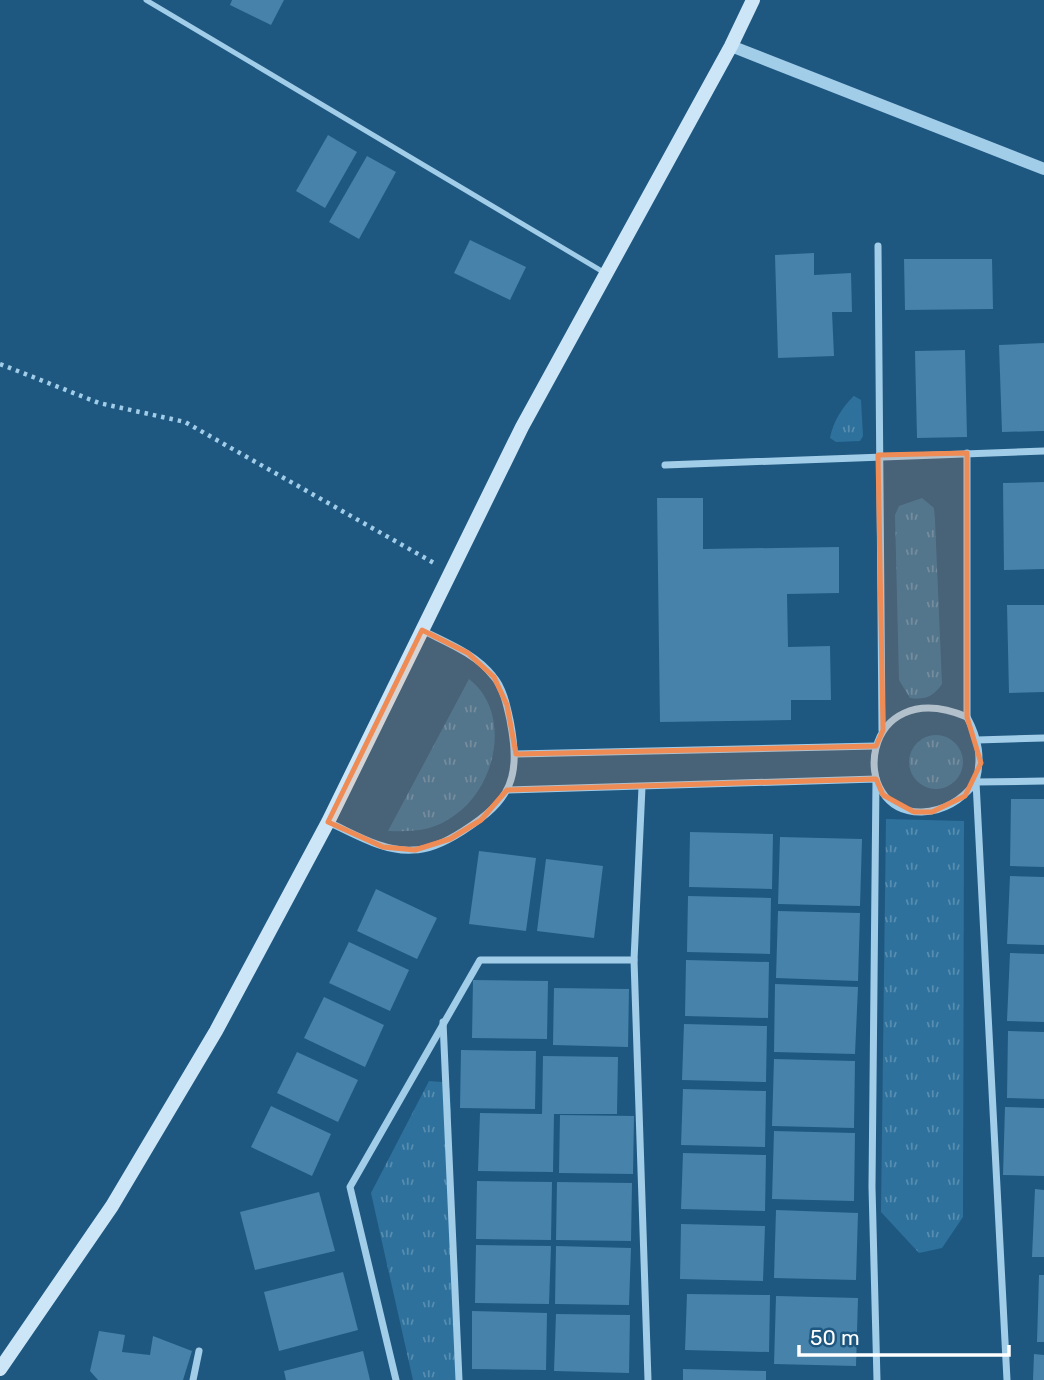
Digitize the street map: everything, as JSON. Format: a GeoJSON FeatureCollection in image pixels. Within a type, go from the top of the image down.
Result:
{"type":"FeatureCollection","features":[{"type":"Feature","properties":{"kind":"main road"},"geometry":{"type":"LineString","coordinates":[[0,1369],[112,1206],[216,1031],[328,822],[522,427],[731,46],[753,0]]}},
{"type":"Feature","properties":{"kind":"street"},"geometry":{"type":"LineString","coordinates":[[731,46],[1044,169]]}},
{"type":"Feature","properties":{"kind":"street"},"geometry":{"type":"LineString","coordinates":[[878,246],[878,455],[883,730]]}},
{"type":"Feature","properties":{"kind":"street"},"geometry":{"type":"LineString","coordinates":[[665,465],[878,455],[1044,451]]}},
{"type":"Feature","properties":{"kind":"street"},"geometry":{"type":"LineString","coordinates":[[967,453],[967,717],[977,740],[981,763],[976,782],[1007,1380]]}},
{"type":"Feature","properties":{"kind":"street"},"geometry":{"type":"LineString","coordinates":[[328,822],[383,847],[415,850],[450,839],[481,820],[498,806],[507,790],[516,754],[507,705],[494,677],[468,653],[422,631]]}},
{"type":"Feature","properties":{"kind":"street"},"geometry":{"type":"LineString","coordinates":[[877,1380],[872,1187],[876,746],[892,718],[907,710],[941,709],[967,717]]}},
{"type":"Feature","properties":{"kind":"street"},"geometry":{"type":"LineString","coordinates":[[977,740],[1044,738]]}},
{"type":"Feature","properties":{"kind":"street"},"geometry":{"type":"LineString","coordinates":[[516,754],[876,746]]}},
{"type":"Feature","properties":{"kind":"street"},"geometry":{"type":"LineString","coordinates":[[507,790],[876,779]]}},
{"type":"Feature","properties":{"kind":"street"},"geometry":{"type":"LineString","coordinates":[[876,779],[883,795],[897,806],[914,812],[932,811],[949,805],[965,796],[976,782]]}},
{"type":"Feature","properties":{"kind":"street"},"geometry":{"type":"LineString","coordinates":[[976,782],[1044,781]]}},
{"type":"Feature","properties":{"kind":"street"},"geometry":{"type":"LineString","coordinates":[[642,787],[634,960],[648,1380]]}},
{"type":"Feature","properties":{"kind":"street"},"geometry":{"type":"LineString","coordinates":[[397,1380],[350,1187],[443,1021],[480,960],[634,960]]}},
{"type":"Feature","properties":{"kind":"street"},"geometry":{"type":"LineString","coordinates":[[443,1021],[458,1380]]}},
{"type":"Feature","properties":{"kind":"street"},"geometry":{"type":"LineString","coordinates":[[193,1380],[199,1351]]}},
{"type":"Feature","properties":{"kind":"lane"},"geometry":{"type":"LineString","coordinates":[[146,0],[605,273]]}},
{"type":"Feature","properties":{"kind":"path"},"geometry":{"type":"LineString","coordinates":[[0,364],[99,403],[185,422],[450,572]]}},
{"type":"Feature","properties":{"kind":"highlighted area"},"geometry":{"type":"Polygon","coordinates":[[[967,453],[967,717],[981,763],[965,796],[932,812],[914,812],[883,795],[876,779],[507,790],[481,820],[450,839],[415,850],[383,847],[328,822],[422,630],[468,653],[494,677],[507,705],[516,754],[876,746],[883,730],[878,455],[967,453]]]}},
{"type":"Feature","properties":{"kind":"green space"},"geometry":{"type":"Polygon","coordinates":[[[854,396],[861,400],[863,436],[860,441],[836,442],[830,438],[833,426],[854,396]]]}},
{"type":"Feature","properties":{"kind":"green space"},"geometry":{"type":"Polygon","coordinates":[[[922,498],[934,508],[942,684],[932,695],[915,699],[910,698],[899,680],[895,515],[899,506],[922,498]]]}},
{"type":"Feature","properties":{"kind":"green space"},"geometry":{"type":"Polygon","coordinates":[[[469,679],[482,693],[491,710],[495,729],[494,748],[481,786],[455,815],[439,824],[415,831],[388,831],[469,679]]]}},
{"type":"Feature","properties":{"kind":"green space"},"geometry":{"type":"Polygon","coordinates":[[[936,735],[955,743],[963,762],[955,781],[936,789],[917,781],[909,762],[917,743],[936,735]]]}},
{"type":"Feature","properties":{"kind":"green space"},"geometry":{"type":"Polygon","coordinates":[[[886,819],[964,821],[963,1217],[942,1248],[919,1253],[881,1212],[886,819]]]}},
{"type":"Feature","properties":{"kind":"green space"},"geometry":{"type":"Polygon","coordinates":[[[429,1081],[442,1082],[450,1089],[458,1380],[413,1380],[371,1193],[429,1081]]]}},
{"type":"Feature","properties":{"kind":"building"},"geometry":{"type":"Polygon","coordinates":[[[232,0],[284,0],[271,25],[230,5],[232,0]]]}},
{"type":"Feature","properties":{"kind":"building"},"geometry":{"type":"Polygon","coordinates":[[[328,135],[357,152],[325,208],[296,191],[328,135]]]}},
{"type":"Feature","properties":{"kind":"building"},"geometry":{"type":"Polygon","coordinates":[[[367,156],[396,172],[359,239],[329,222],[367,156]]]}},
{"type":"Feature","properties":{"kind":"building"},"geometry":{"type":"Polygon","coordinates":[[[470,240],[526,267],[510,300],[454,273],[470,240]]]}},
{"type":"Feature","properties":{"kind":"building"},"geometry":{"type":"Polygon","coordinates":[[[814,253],[814,275],[851,273],[852,312],[832,312],[834,356],[778,358],[775,255],[814,253]]]}},
{"type":"Feature","properties":{"kind":"building"},"geometry":{"type":"Polygon","coordinates":[[[904,259],[992,259],[993,309],[905,310],[904,259]]]}},
{"type":"Feature","properties":{"kind":"building"},"geometry":{"type":"Polygon","coordinates":[[[1044,343],[1044,431],[1002,432],[999,345],[1044,343]]]}},
{"type":"Feature","properties":{"kind":"building"},"geometry":{"type":"Polygon","coordinates":[[[965,350],[967,437],[917,438],[915,351],[965,350]]]}},
{"type":"Feature","properties":{"kind":"building"},"geometry":{"type":"Polygon","coordinates":[[[1044,482],[1044,569],[1004,570],[1003,483],[1044,482]]]}},
{"type":"Feature","properties":{"kind":"building"},"geometry":{"type":"Polygon","coordinates":[[[657,498],[703,498],[703,549],[839,547],[839,593],[787,594],[788,647],[830,646],[831,700],[791,700],[791,720],[660,722],[657,498]]]}},
{"type":"Feature","properties":{"kind":"building"},"geometry":{"type":"Polygon","coordinates":[[[1007,605],[1044,605],[1044,692],[1009,693],[1007,605]]]}},
{"type":"Feature","properties":{"kind":"building"},"geometry":{"type":"Polygon","coordinates":[[[1011,799],[1044,799],[1044,867],[1010,866],[1011,799]]]}},
{"type":"Feature","properties":{"kind":"building"},"geometry":{"type":"Polygon","coordinates":[[[690,832],[773,834],[772,889],[689,887],[690,832]]]}},
{"type":"Feature","properties":{"kind":"building"},"geometry":{"type":"Polygon","coordinates":[[[780,837],[862,839],[860,906],[778,904],[780,837]]]}},
{"type":"Feature","properties":{"kind":"building"},"geometry":{"type":"Polygon","coordinates":[[[479,851],[536,858],[526,931],[469,924],[479,851]]]}},
{"type":"Feature","properties":{"kind":"building"},"geometry":{"type":"Polygon","coordinates":[[[546,859],[603,866],[594,938],[537,931],[546,859]]]}},
{"type":"Feature","properties":{"kind":"building"},"geometry":{"type":"Polygon","coordinates":[[[1010,876],[1044,877],[1044,945],[1007,944],[1010,876]]]}},
{"type":"Feature","properties":{"kind":"building"},"geometry":{"type":"Polygon","coordinates":[[[376,889],[437,918],[417,959],[357,931],[376,889]]]}},
{"type":"Feature","properties":{"kind":"building"},"geometry":{"type":"Polygon","coordinates":[[[688,896],[771,898],[770,954],[687,952],[688,896]]]}},
{"type":"Feature","properties":{"kind":"building"},"geometry":{"type":"Polygon","coordinates":[[[778,911],[860,913],[858,981],[776,978],[778,911]]]}},
{"type":"Feature","properties":{"kind":"building"},"geometry":{"type":"Polygon","coordinates":[[[349,942],[409,970],[390,1011],[329,983],[349,942]]]}},
{"type":"Feature","properties":{"kind":"building"},"geometry":{"type":"Polygon","coordinates":[[[1010,953],[1044,954],[1044,1022],[1007,1021],[1010,953]]]}},
{"type":"Feature","properties":{"kind":"building"},"geometry":{"type":"Polygon","coordinates":[[[686,960],[769,962],[768,1018],[685,1016],[686,960]]]}},
{"type":"Feature","properties":{"kind":"building"},"geometry":{"type":"Polygon","coordinates":[[[473,980],[548,981],[547,1039],[472,1038],[473,980]]]}},
{"type":"Feature","properties":{"kind":"building"},"geometry":{"type":"Polygon","coordinates":[[[775,984],[858,987],[855,1054],[774,1052],[775,984]]]}},
{"type":"Feature","properties":{"kind":"building"},"geometry":{"type":"Polygon","coordinates":[[[554,988],[629,989],[628,1047],[553,1045],[554,988]]]}},
{"type":"Feature","properties":{"kind":"building"},"geometry":{"type":"Polygon","coordinates":[[[324,997],[384,1025],[365,1067],[304,1038],[324,997]]]}},
{"type":"Feature","properties":{"kind":"building"},"geometry":{"type":"Polygon","coordinates":[[[684,1024],[767,1026],[766,1082],[682,1080],[684,1024]]]}},
{"type":"Feature","properties":{"kind":"building"},"geometry":{"type":"Polygon","coordinates":[[[1008,1031],[1044,1032],[1044,1099],[1007,1098],[1008,1031]]]}},
{"type":"Feature","properties":{"kind":"building"},"geometry":{"type":"Polygon","coordinates":[[[461,1050],[536,1051],[535,1109],[460,1108],[461,1050]]]}},
{"type":"Feature","properties":{"kind":"building"},"geometry":{"type":"Polygon","coordinates":[[[297,1052],[358,1080],[338,1122],[277,1093],[297,1052]]]}},
{"type":"Feature","properties":{"kind":"building"},"geometry":{"type":"Polygon","coordinates":[[[543,1056],[618,1057],[617,1114],[554,1114],[553,1172],[478,1171],[480,1113],[542,1114],[543,1056]]]}},
{"type":"Feature","properties":{"kind":"building"},"geometry":{"type":"Polygon","coordinates":[[[774,1059],[855,1061],[854,1128],[772,1126],[774,1059]]]}},
{"type":"Feature","properties":{"kind":"building"},"geometry":{"type":"Polygon","coordinates":[[[683,1089],[766,1091],[765,1147],[681,1145],[683,1089]]]}},
{"type":"Feature","properties":{"kind":"building"},"geometry":{"type":"Polygon","coordinates":[[[271,1106],[331,1134],[312,1176],[251,1147],[271,1106]]]}},
{"type":"Feature","properties":{"kind":"building"},"geometry":{"type":"Polygon","coordinates":[[[1005,1107],[1044,1108],[1044,1176],[1003,1175],[1005,1107]]]}},
{"type":"Feature","properties":{"kind":"building"},"geometry":{"type":"Polygon","coordinates":[[[560,1115],[634,1116],[633,1174],[559,1173],[560,1115]]]}},
{"type":"Feature","properties":{"kind":"building"},"geometry":{"type":"Polygon","coordinates":[[[774,1131],[855,1133],[854,1201],[772,1199],[774,1131]]]}},
{"type":"Feature","properties":{"kind":"building"},"geometry":{"type":"Polygon","coordinates":[[[683,1153],[766,1155],[765,1211],[681,1209],[683,1153]]]}},
{"type":"Feature","properties":{"kind":"building"},"geometry":{"type":"Polygon","coordinates":[[[477,1181],[552,1182],[551,1240],[476,1239],[477,1181]]]}},
{"type":"Feature","properties":{"kind":"building"},"geometry":{"type":"Polygon","coordinates":[[[557,1182],[632,1183],[631,1241],[556,1240],[557,1182]]]}},
{"type":"Feature","properties":{"kind":"building"},"geometry":{"type":"Polygon","coordinates":[[[1035,1189],[1044,1190],[1044,1257],[1032,1257],[1035,1189]]]}},
{"type":"Feature","properties":{"kind":"building"},"geometry":{"type":"Polygon","coordinates":[[[319,1192],[335,1251],[255,1270],[240,1212],[319,1192]]]}},
{"type":"Feature","properties":{"kind":"building"},"geometry":{"type":"Polygon","coordinates":[[[776,1210],[858,1213],[856,1280],[774,1278],[776,1210]]]}},
{"type":"Feature","properties":{"kind":"building"},"geometry":{"type":"Polygon","coordinates":[[[681,1224],[765,1226],[763,1281],[680,1279],[681,1224]]]}},
{"type":"Feature","properties":{"kind":"building"},"geometry":{"type":"Polygon","coordinates":[[[476,1245],[551,1246],[549,1304],[475,1303],[476,1245]]]}},
{"type":"Feature","properties":{"kind":"building"},"geometry":{"type":"Polygon","coordinates":[[[556,1246],[631,1248],[629,1305],[555,1304],[556,1246]]]}},
{"type":"Feature","properties":{"kind":"building"},"geometry":{"type":"Polygon","coordinates":[[[343,1272],[358,1330],[279,1351],[264,1292],[343,1272]]]}},
{"type":"Feature","properties":{"kind":"building"},"geometry":{"type":"Polygon","coordinates":[[[1039,1275],[1044,1275],[1044,1342],[1037,1342],[1039,1275]]]}},
{"type":"Feature","properties":{"kind":"building"},"geometry":{"type":"Polygon","coordinates":[[[687,1294],[770,1295],[769,1352],[685,1350],[687,1294]]]}},
{"type":"Feature","properties":{"kind":"building"},"geometry":{"type":"Polygon","coordinates":[[[776,1296],[858,1298],[856,1366],[774,1364],[776,1296]]]}},
{"type":"Feature","properties":{"kind":"building"},"geometry":{"type":"Polygon","coordinates":[[[472,1311],[547,1313],[546,1370],[472,1369],[472,1311]]]}},
{"type":"Feature","properties":{"kind":"building"},"geometry":{"type":"Polygon","coordinates":[[[556,1314],[630,1315],[629,1373],[554,1371],[556,1314]]]}},
{"type":"Feature","properties":{"kind":"building"},"geometry":{"type":"Polygon","coordinates":[[[99,1331],[125,1335],[122,1352],[150,1355],[153,1336],[192,1351],[183,1380],[98,1380],[90,1371],[99,1331]]]}},
{"type":"Feature","properties":{"kind":"building"},"geometry":{"type":"Polygon","coordinates":[[[363,1351],[370,1380],[286,1380],[284,1371],[363,1351]]]}},
{"type":"Feature","properties":{"kind":"building"},"geometry":{"type":"Polygon","coordinates":[[[1034,1354],[1044,1355],[1044,1380],[1033,1380],[1034,1354]]]}},
{"type":"Feature","properties":{"kind":"building"},"geometry":{"type":"Polygon","coordinates":[[[683,1369],[766,1371],[766,1380],[683,1380],[683,1369]]]}}]}
